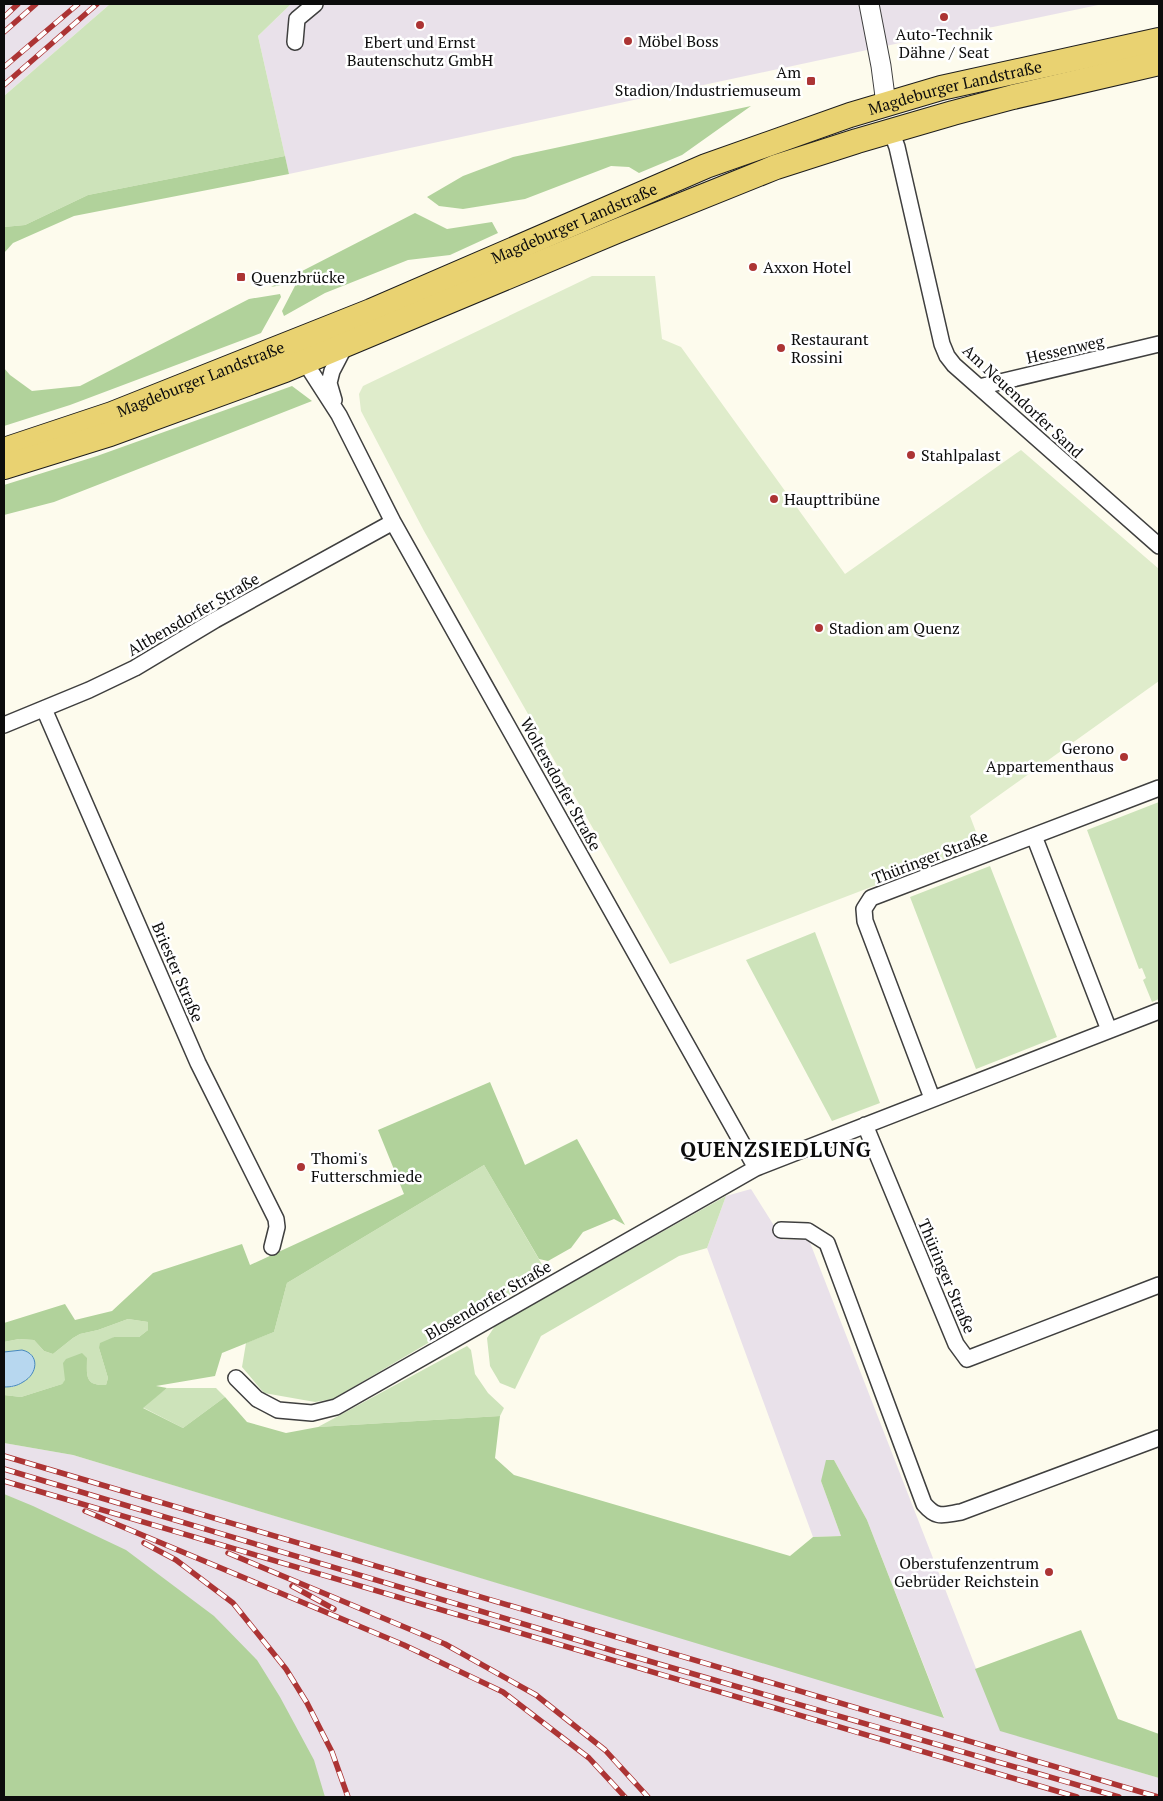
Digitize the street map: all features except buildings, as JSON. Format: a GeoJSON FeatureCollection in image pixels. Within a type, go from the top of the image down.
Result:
{"type":"FeatureCollection","features":[{"type":"Feature","properties":{"kind":"main road","name":"Magdeburger Landstraße"},"geometry":{"type":"LineString","coordinates":[[4,450],[112,414],[371,310],[706,166],[850,115],[941,88],[1159,40]]}},
{"type":"Feature","properties":{"kind":"main road","name":"Magdeburger Landstraße"},"geometry":{"type":"LineString","coordinates":[[4,467],[110,434],[304,362],[776,167],[891,131],[1013,97],[1159,63]]}},
{"type":"Feature","properties":{"kind":"main road"},"geometry":{"type":"LineString","coordinates":[[886,104],[891,131]]}},
{"type":"Feature","properties":{"kind":"street"},"geometry":{"type":"LineString","coordinates":[[295,42],[297,20],[315,4]]}},
{"type":"Feature","properties":{"kind":"street"},"geometry":{"type":"LineString","coordinates":[[869,4],[886,104]]}},
{"type":"Feature","properties":{"kind":"street","name":"Am Neuendorfer Sand"},"geometry":{"type":"LineString","coordinates":[[891,131],[897,147],[942,344],[947,356],[979,387],[1159,546]]}},
{"type":"Feature","properties":{"kind":"street","name":"Woltersdorfer Straße"},"geometry":{"type":"LineString","coordinates":[[290,342],[339,415],[393,522],[756,1168]]}},
{"type":"Feature","properties":{"kind":"street","name":"Hessenweg"},"geometry":{"type":"LineString","coordinates":[[979,387],[1159,344]]}},
{"type":"Feature","properties":{"kind":"street","name":"Woltersdorfer Straße"},"geometry":{"type":"LineString","coordinates":[[339,415],[329,383],[332,371],[345,346]]}},
{"type":"Feature","properties":{"kind":"street","name":"Altbensdorfer Straße"},"geometry":{"type":"LineString","coordinates":[[4,725],[89,690],[135,668],[393,522]]}},
{"type":"Feature","properties":{"kind":"street","name":"Briester Straße"},"geometry":{"type":"LineString","coordinates":[[44,709],[198,1063],[276,1219],[272,1247]]}},
{"type":"Feature","properties":{"kind":"street","name":"Thüringer Straße"},"geometry":{"type":"LineString","coordinates":[[932,1098],[865,921],[864,909],[871,898],[1159,788]]}},
{"type":"Feature","properties":{"kind":"street"},"geometry":{"type":"LineString","coordinates":[[1034,836],[1109,1030]]}},
{"type":"Feature","properties":{"kind":"street"},"geometry":{"type":"LineString","coordinates":[[756,1168],[1159,1010]]}},
{"type":"Feature","properties":{"kind":"street","name":"Thüringer Straße"},"geometry":{"type":"LineString","coordinates":[[865,1124],[956,1344],[967,1359],[1159,1285]]}},
{"type":"Feature","properties":{"kind":"street","name":"Blosendorfer Straße"},"geometry":{"type":"LineString","coordinates":[[236,1378],[256,1399],[278,1410],[312,1413],[336,1407],[756,1168]]}},
{"type":"Feature","properties":{"kind":"street"},"geometry":{"type":"LineString","coordinates":[[781,1230],[808,1232],[827,1243],[896,1432],[924,1504],[931,1513],[941,1515],[960,1512],[1159,1438]]}},
{"type":"Feature","properties":{"kind":"shaded area"},"geometry":{"type":"Polygon","coordinates":[[[4,4],[110,4],[4,96],[4,4]]]}},
{"type":"Feature","properties":{"kind":"shaded area"},"geometry":{"type":"Polygon","coordinates":[[[291,4],[1103,4],[993,27],[951,32],[289,174],[258,36],[291,4]]]}},
{"type":"Feature","properties":{"kind":"shaded area"},"geometry":{"type":"Polygon","coordinates":[[[751,1189],[783,1240],[809,1240],[1000,1730],[1159,1778],[1159,1797],[4,1797],[4,1443],[73,1455],[944,1717],[867,1520],[834,1460],[821,1481],[841,1536],[813,1537],[707,1248],[726,1196],[751,1189]]]}},
{"type":"Feature","properties":{"kind":"green space"},"geometry":{"type":"Polygon","coordinates":[[[110,4],[291,4],[258,36],[285,156],[88,195],[25,225],[4,227],[4,96],[110,4]]]}},
{"type":"Feature","properties":{"kind":"green space"},"geometry":{"type":"Polygon","coordinates":[[[751,106],[682,155],[639,173],[629,167],[611,166],[525,199],[463,209],[439,206],[427,197],[463,176],[513,157],[751,106]]]}},
{"type":"Feature","properties":{"kind":"green space"},"geometry":{"type":"Polygon","coordinates":[[[285,156],[289,174],[74,216],[13,243],[4,253],[4,227],[25,225],[88,195],[285,156]]]}},
{"type":"Feature","properties":{"kind":"green space"},"geometry":{"type":"Polygon","coordinates":[[[415,213],[447,229],[492,222],[498,233],[450,255],[408,260],[325,293],[284,316],[282,311],[297,282],[271,287],[415,213]]]}},
{"type":"Feature","properties":{"kind":"green space","name":"Stadion am Quenz"},"geometry":{"type":"Polygon","coordinates":[[[592,276],[655,276],[662,339],[681,347],[845,574],[1021,450],[1159,569],[1159,681],[970,816],[981,845],[670,964],[424,531],[361,411],[359,394],[363,386],[592,276]]]}},
{"type":"Feature","properties":{"kind":"green space"},"geometry":{"type":"Polygon","coordinates":[[[280,294],[281,297],[261,333],[70,405],[4,426],[4,368],[10,375],[32,391],[80,386],[249,299],[280,294]]]}},
{"type":"Feature","properties":{"kind":"green space"},"geometry":{"type":"Polygon","coordinates":[[[292,386],[312,401],[54,502],[4,515],[4,485],[97,456],[292,386]]]}},
{"type":"Feature","properties":{"kind":"green space"},"geometry":{"type":"Polygon","coordinates":[[[1159,802],[1159,999],[1152,1002],[1143,980],[1146,978],[1142,968],[1139,969],[1087,830],[1159,802]]]}},
{"type":"Feature","properties":{"kind":"green space"},"geometry":{"type":"Polygon","coordinates":[[[990,866],[1057,1037],[976,1069],[910,897],[990,866]]]}},
{"type":"Feature","properties":{"kind":"green space"},"geometry":{"type":"Polygon","coordinates":[[[815,932],[880,1103],[832,1121],[746,960],[815,932]]]}},
{"type":"Feature","properties":{"kind":"green space"},"geometry":{"type":"Polygon","coordinates":[[[490,1082],[525,1165],[577,1139],[625,1225],[614,1219],[583,1232],[571,1248],[548,1261],[539,1259],[484,1165],[287,1283],[274,1332],[222,1353],[215,1376],[156,1386],[167,1388],[143,1408],[183,1428],[225,1397],[247,1422],[286,1433],[318,1427],[500,1416],[495,1458],[514,1475],[790,1556],[813,1537],[841,1536],[821,1481],[826,1460],[834,1460],[867,1520],[944,1718],[73,1455],[4,1443],[4,1395],[21,1397],[62,1384],[65,1380],[63,1363],[66,1359],[82,1353],[87,1358],[87,1374],[90,1381],[94,1384],[106,1385],[108,1378],[99,1348],[100,1343],[114,1337],[139,1337],[148,1330],[148,1322],[128,1319],[98,1330],[80,1334],[53,1354],[44,1351],[34,1340],[19,1339],[4,1342],[4,1323],[65,1304],[75,1320],[112,1311],[153,1273],[242,1244],[250,1265],[404,1194],[378,1130],[490,1082]]]}},
{"type":"Feature","properties":{"kind":"green space"},"geometry":{"type":"Polygon","coordinates":[[[484,1165],[547,1273],[333,1399],[315,1402],[264,1393],[242,1367],[246,1343],[274,1332],[287,1283],[484,1165]]]}},
{"type":"Feature","properties":{"kind":"green space"},"geometry":{"type":"Polygon","coordinates":[[[726,1196],[707,1248],[679,1256],[541,1336],[515,1389],[500,1383],[490,1366],[487,1338],[495,1326],[726,1196]]]}},
{"type":"Feature","properties":{"kind":"green space"},"geometry":{"type":"Polygon","coordinates":[[[128,1319],[148,1322],[148,1330],[139,1337],[114,1337],[99,1348],[108,1378],[106,1385],[94,1384],[90,1381],[87,1374],[87,1358],[62,1384],[21,1397],[4,1395],[4,1387],[14,1387],[22,1350],[4,1352],[4,1342],[19,1339],[34,1340],[44,1351],[53,1354],[80,1334],[98,1330],[128,1319]]]}},
{"type":"Feature","properties":{"kind":"green space"},"geometry":{"type":"Polygon","coordinates":[[[467,1346],[471,1350],[475,1374],[488,1393],[504,1408],[500,1416],[318,1427],[467,1346]]]}},
{"type":"Feature","properties":{"kind":"green space"},"geometry":{"type":"Polygon","coordinates":[[[167,1388],[216,1388],[225,1397],[183,1428],[142,1407],[167,1388]]]}},
{"type":"Feature","properties":{"kind":"green space"},"geometry":{"type":"Polygon","coordinates":[[[4,1494],[126,1550],[214,1616],[257,1660],[280,1697],[314,1760],[325,1797],[4,1797],[4,1494]]]}},
{"type":"Feature","properties":{"kind":"green space"},"geometry":{"type":"Polygon","coordinates":[[[1081,1630],[1118,1719],[1159,1734],[1159,1778],[1000,1731],[975,1669],[1081,1630]]]}},
{"type":"Feature","properties":{"kind":"water"},"geometry":{"type":"Polygon","coordinates":[[[22,1350],[28,1352],[34,1360],[35,1365],[32,1374],[18,1384],[4,1387],[4,1352],[22,1350]]]}},
{"type":"Feature","properties":{"kind":"railway"},"geometry":{"type":"LineString","coordinates":[[4,17],[18,4]]}},
{"type":"Feature","properties":{"kind":"railway"},"geometry":{"type":"LineString","coordinates":[[4,32],[36,4]]}},
{"type":"Feature","properties":{"kind":"railway"},"geometry":{"type":"LineString","coordinates":[[4,67],[78,4]]}},
{"type":"Feature","properties":{"kind":"railway"},"geometry":{"type":"LineString","coordinates":[[4,85],[97,4]]}},
{"type":"Feature","properties":{"kind":"railway"},"geometry":{"type":"LineString","coordinates":[[4,1456],[1158,1797]]}},
{"type":"Feature","properties":{"kind":"railway"},"geometry":{"type":"LineString","coordinates":[[4,1469],[621,1653],[1119,1797]]}},
{"type":"Feature","properties":{"kind":"railway"},"geometry":{"type":"LineString","coordinates":[[4,1481],[1077,1797]]}},
{"type":"Feature","properties":{"kind":"railway"},"geometry":{"type":"LineString","coordinates":[[85,1511],[404,1645],[503,1692],[589,1758],[625,1797]]}},
{"type":"Feature","properties":{"kind":"railway"},"geometry":{"type":"LineString","coordinates":[[144,1543],[176,1560],[233,1603],[286,1669],[307,1703],[332,1752],[348,1797]]}},
{"type":"Feature","properties":{"kind":"railway"},"geometry":{"type":"LineString","coordinates":[[228,1553],[445,1644],[536,1695],[605,1750],[648,1797]]}},
{"type":"Feature","properties":{"kind":"railway"},"geometry":{"type":"LineString","coordinates":[[292,1586],[334,1609]]}},
{"type":"Feature","properties":{"kind":"place","name":"Auto-Technik Dähne / Seat"},"geometry":{"type":"Point","coordinates":[944,17]}},
{"type":"Feature","properties":{"kind":"place","name":"Ebert und Ernst Bautenschutz GmbH"},"geometry":{"type":"Point","coordinates":[420,25]}},
{"type":"Feature","properties":{"kind":"place","name":"Möbel Boss"},"geometry":{"type":"Point","coordinates":[628,41]}},
{"type":"Feature","properties":{"kind":"place","name":"Am Stadion/Industriemuseum"},"geometry":{"type":"Point","coordinates":[811,81]}},
{"type":"Feature","properties":{"kind":"place","name":"Axxon Hotel"},"geometry":{"type":"Point","coordinates":[753,267]}},
{"type":"Feature","properties":{"kind":"place","name":"Quenzbrücke"},"geometry":{"type":"Point","coordinates":[241,277]}},
{"type":"Feature","properties":{"kind":"place","name":"Restaurant Rossini"},"geometry":{"type":"Point","coordinates":[781,348]}},
{"type":"Feature","properties":{"kind":"place","name":"Stahlpalast"},"geometry":{"type":"Point","coordinates":[911,455]}},
{"type":"Feature","properties":{"kind":"place","name":"Haupttribüne"},"geometry":{"type":"Point","coordinates":[774,499]}},
{"type":"Feature","properties":{"kind":"place","name":"Stadion am Quenz"},"geometry":{"type":"Point","coordinates":[819,628]}},
{"type":"Feature","properties":{"kind":"place","name":"Gerono Appartementhaus"},"geometry":{"type":"Point","coordinates":[1124,757]}},
{"type":"Feature","properties":{"kind":"place","name":"Thomi's Futterschmiede"},"geometry":{"type":"Point","coordinates":[301,1167]}},
{"type":"Feature","properties":{"kind":"place","name":"Oberstufenzentrum Gebrüder Reichstein"},"geometry":{"type":"Point","coordinates":[1049,1572]}},
{"type":"Feature","properties":{"kind":"district","name":"QUENZSIEDLUNG"},"geometry":{"type":"Point","coordinates":[776,1149]}}]}
